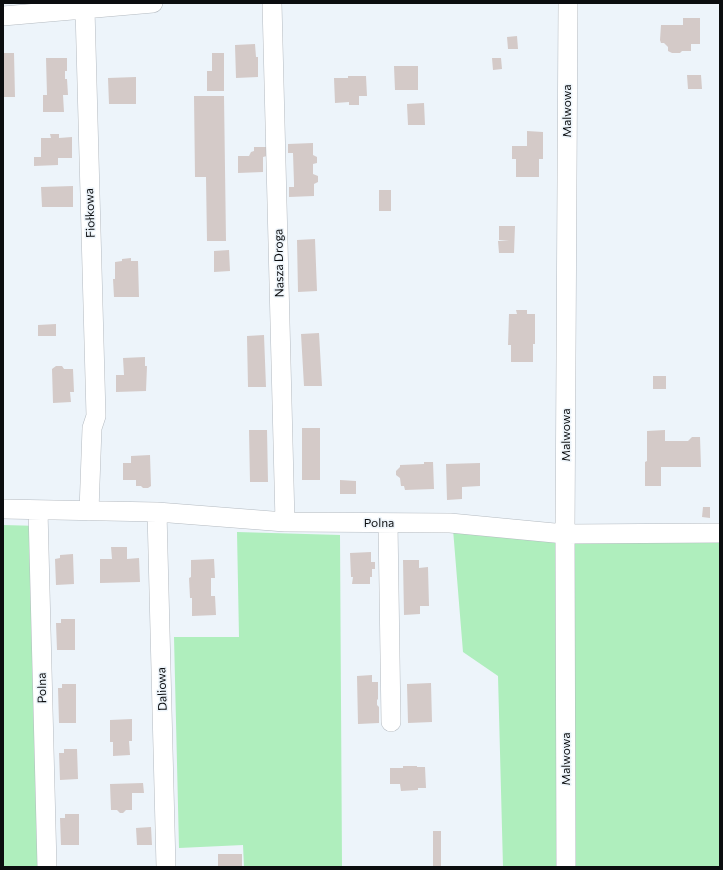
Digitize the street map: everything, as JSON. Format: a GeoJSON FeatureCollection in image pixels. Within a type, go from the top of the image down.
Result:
{"type":"FeatureCollection","features":[{"type":"Feature","properties":{"kind":"street"},"geometry":{"type":"LineString","coordinates":[[3,16],[153,3]]}},
{"type":"Feature","properties":{"kind":"street","name":"Nasza Droga"},"geometry":{"type":"LineString","coordinates":[[272,3],[285,522]]}},
{"type":"Feature","properties":{"kind":"street","name":"Malwowa"},"geometry":{"type":"LineString","coordinates":[[566,867],[565,534],[568,3]]}},
{"type":"Feature","properties":{"kind":"street","name":"Fiołkowa"},"geometry":{"type":"LineString","coordinates":[[85,9],[96,416],[92,428],[89,511]]}},
{"type":"Feature","properties":{"kind":"street","name":"Polna"},"geometry":{"type":"LineString","coordinates":[[3,509],[157,512],[285,522],[450,523],[565,534],[720,533]]}},
{"type":"Feature","properties":{"kind":"street","name":"Polna"},"geometry":{"type":"LineString","coordinates":[[38,510],[47,867]]}},
{"type":"Feature","properties":{"kind":"street","name":"Daliowa"},"geometry":{"type":"LineString","coordinates":[[157,512],[166,867]]}},
{"type":"Feature","properties":{"kind":"street"},"geometry":{"type":"LineString","coordinates":[[388,523],[391,722]]}},
{"type":"Feature","properties":{"kind":"green space"},"geometry":{"type":"Polygon","coordinates":[[[452,517],[567,528],[720,527],[720,867],[503,867],[498,676],[463,652],[452,517]]]}},
{"type":"Feature","properties":{"kind":"green space"},"geometry":{"type":"Polygon","coordinates":[[[3,525],[40,526],[48,867],[3,867],[3,525]]]}},
{"type":"Feature","properties":{"kind":"green space"},"geometry":{"type":"Polygon","coordinates":[[[237,532],[340,535],[342,867],[244,867],[243,845],[179,848],[174,637],[239,637],[237,532]]]}},
{"type":"Feature","properties":{"kind":"building"},"geometry":{"type":"Polygon","coordinates":[[[683,18],[700,18],[700,44],[691,44],[691,51],[672,53],[668,51],[668,47],[664,43],[661,43],[661,25],[683,25],[683,18]]]}},
{"type":"Feature","properties":{"kind":"building"},"geometry":{"type":"Polygon","coordinates":[[[517,36],[518,49],[508,49],[507,37],[517,36]]]}},
{"type":"Feature","properties":{"kind":"building"},"geometry":{"type":"Polygon","coordinates":[[[255,44],[256,57],[258,57],[258,77],[236,78],[235,45],[255,44]]]}},
{"type":"Feature","properties":{"kind":"building"},"geometry":{"type":"Polygon","coordinates":[[[3,53],[14,53],[15,97],[3,97],[3,53]]]}},
{"type":"Feature","properties":{"kind":"building"},"geometry":{"type":"Polygon","coordinates":[[[212,53],[224,53],[224,91],[207,91],[207,71],[212,71],[212,53]]]}},
{"type":"Feature","properties":{"kind":"building"},"geometry":{"type":"Polygon","coordinates":[[[46,58],[67,58],[67,71],[65,71],[65,79],[67,79],[68,95],[63,95],[64,112],[43,112],[43,95],[47,95],[46,58]]]}},
{"type":"Feature","properties":{"kind":"building"},"geometry":{"type":"Polygon","coordinates":[[[492,58],[501,58],[502,69],[493,70],[492,58]]]}},
{"type":"Feature","properties":{"kind":"building"},"geometry":{"type":"Polygon","coordinates":[[[394,66],[418,66],[418,90],[395,90],[394,66]]]}},
{"type":"Feature","properties":{"kind":"building"},"geometry":{"type":"Polygon","coordinates":[[[687,75],[701,75],[702,89],[688,89],[687,75]]]}},
{"type":"Feature","properties":{"kind":"building"},"geometry":{"type":"Polygon","coordinates":[[[348,76],[366,76],[367,96],[359,96],[359,105],[349,105],[349,102],[335,103],[334,78],[348,78],[348,76]]]}},
{"type":"Feature","properties":{"kind":"building"},"geometry":{"type":"Polygon","coordinates":[[[136,77],[136,104],[109,104],[108,78],[136,77]]]}},
{"type":"Feature","properties":{"kind":"building"},"geometry":{"type":"Polygon","coordinates":[[[194,96],[224,96],[226,241],[207,241],[206,177],[195,177],[194,96]]]}},
{"type":"Feature","properties":{"kind":"building"},"geometry":{"type":"Polygon","coordinates":[[[424,103],[425,125],[408,125],[407,104],[424,103]]]}},
{"type":"Feature","properties":{"kind":"building"},"geometry":{"type":"Polygon","coordinates":[[[527,131],[543,132],[543,159],[539,159],[539,177],[516,177],[516,159],[512,159],[512,146],[527,146],[527,131]]]}},
{"type":"Feature","properties":{"kind":"building"},"geometry":{"type":"Polygon","coordinates":[[[50,134],[59,134],[59,138],[72,137],[72,158],[58,158],[58,165],[34,166],[34,157],[41,157],[41,138],[51,138],[50,134]]]}},
{"type":"Feature","properties":{"kind":"building"},"geometry":{"type":"Polygon","coordinates":[[[313,143],[313,155],[317,157],[317,163],[313,164],[313,174],[318,176],[318,182],[314,184],[314,196],[289,197],[289,187],[294,187],[294,183],[293,153],[288,153],[288,144],[313,143]]]}},
{"type":"Feature","properties":{"kind":"building"},"geometry":{"type":"Polygon","coordinates":[[[254,147],[267,147],[267,156],[263,157],[263,172],[238,173],[238,156],[249,156],[251,152],[254,151],[254,147]]]}},
{"type":"Feature","properties":{"kind":"building"},"geometry":{"type":"Polygon","coordinates":[[[73,186],[73,207],[42,207],[41,187],[73,186]]]}},
{"type":"Feature","properties":{"kind":"building"},"geometry":{"type":"Polygon","coordinates":[[[379,190],[391,190],[391,211],[379,211],[379,190]]]}},
{"type":"Feature","properties":{"kind":"building"},"geometry":{"type":"Polygon","coordinates":[[[499,226],[515,226],[514,253],[499,253],[498,241],[509,241],[499,240],[499,226]]]}},
{"type":"Feature","properties":{"kind":"building"},"geometry":{"type":"Polygon","coordinates":[[[315,239],[317,291],[298,292],[297,240],[315,239]]]}},
{"type":"Feature","properties":{"kind":"building"},"geometry":{"type":"Polygon","coordinates":[[[229,250],[230,271],[214,272],[214,251],[229,250]]]}},
{"type":"Feature","properties":{"kind":"building"},"geometry":{"type":"Polygon","coordinates":[[[131,258],[131,261],[138,261],[139,297],[114,297],[113,279],[115,279],[115,262],[122,261],[122,259],[131,258]]]}},
{"type":"Feature","properties":{"kind":"building"},"geometry":{"type":"Polygon","coordinates":[[[516,310],[527,310],[527,314],[535,314],[535,344],[533,344],[533,362],[511,362],[511,345],[508,345],[509,314],[517,314],[516,310]]]}},
{"type":"Feature","properties":{"kind":"building"},"geometry":{"type":"Polygon","coordinates":[[[56,324],[56,336],[38,336],[38,325],[56,324]]]}},
{"type":"Feature","properties":{"kind":"building"},"geometry":{"type":"Polygon","coordinates":[[[319,333],[322,386],[304,386],[301,334],[319,333]]]}},
{"type":"Feature","properties":{"kind":"building"},"geometry":{"type":"Polygon","coordinates":[[[264,335],[266,387],[248,387],[247,336],[264,335]]]}},
{"type":"Feature","properties":{"kind":"building"},"geometry":{"type":"Polygon","coordinates":[[[145,357],[145,366],[147,366],[146,391],[116,392],[116,375],[124,375],[123,358],[145,357]]]}},
{"type":"Feature","properties":{"kind":"building"},"geometry":{"type":"Polygon","coordinates":[[[56,366],[62,366],[64,369],[73,369],[74,392],[70,392],[71,402],[53,403],[52,369],[56,366]]]}},
{"type":"Feature","properties":{"kind":"building"},"geometry":{"type":"Polygon","coordinates":[[[653,376],[666,376],[666,389],[653,389],[653,376]]]}},
{"type":"Feature","properties":{"kind":"building"},"geometry":{"type":"Polygon","coordinates":[[[302,428],[320,428],[320,480],[302,480],[302,428]]]}},
{"type":"Feature","properties":{"kind":"building"},"geometry":{"type":"Polygon","coordinates":[[[249,430],[267,430],[268,482],[250,482],[249,430]]]}},
{"type":"Feature","properties":{"kind":"building"},"geometry":{"type":"Polygon","coordinates":[[[665,430],[665,441],[688,441],[692,437],[700,437],[701,467],[661,467],[661,486],[645,486],[647,431],[665,430]]]}},
{"type":"Feature","properties":{"kind":"building"},"geometry":{"type":"Polygon","coordinates":[[[150,455],[151,486],[148,488],[143,488],[141,486],[136,486],[136,480],[123,480],[123,463],[131,463],[131,456],[150,455]]]}},
{"type":"Feature","properties":{"kind":"building"},"geometry":{"type":"Polygon","coordinates":[[[424,462],[433,462],[434,489],[405,490],[404,486],[401,486],[400,478],[396,475],[396,471],[400,465],[424,464],[424,462]]]}},
{"type":"Feature","properties":{"kind":"building"},"geometry":{"type":"Polygon","coordinates":[[[480,463],[480,486],[462,487],[462,499],[447,500],[446,464],[480,463]]]}},
{"type":"Feature","properties":{"kind":"building"},"geometry":{"type":"Polygon","coordinates":[[[340,480],[356,481],[356,494],[340,494],[340,480]]]}},
{"type":"Feature","properties":{"kind":"building"},"geometry":{"type":"Polygon","coordinates":[[[703,507],[710,507],[710,518],[702,517],[703,507]]]}},
{"type":"Feature","properties":{"kind":"building"},"geometry":{"type":"Polygon","coordinates":[[[111,547],[127,547],[127,559],[139,558],[140,582],[100,583],[100,559],[112,559],[111,547]]]}},
{"type":"Feature","properties":{"kind":"building"},"geometry":{"type":"Polygon","coordinates":[[[371,552],[371,562],[375,562],[375,569],[372,569],[370,584],[352,584],[353,577],[351,577],[350,553],[371,552]]]}},
{"type":"Feature","properties":{"kind":"building"},"geometry":{"type":"Polygon","coordinates":[[[73,554],[74,584],[56,585],[55,559],[60,558],[60,555],[73,554]]]}},
{"type":"Feature","properties":{"kind":"building"},"geometry":{"type":"Polygon","coordinates":[[[214,559],[215,578],[211,578],[211,596],[215,596],[216,615],[192,616],[192,598],[190,598],[189,578],[191,577],[191,560],[214,559]]]}},
{"type":"Feature","properties":{"kind":"building"},"geometry":{"type":"Polygon","coordinates":[[[403,560],[419,560],[419,568],[428,567],[429,606],[420,606],[420,614],[404,615],[403,560]]]}},
{"type":"Feature","properties":{"kind":"building"},"geometry":{"type":"Polygon","coordinates":[[[61,619],[75,619],[75,650],[57,650],[56,623],[61,623],[61,619]]]}},
{"type":"Feature","properties":{"kind":"building"},"geometry":{"type":"Polygon","coordinates":[[[372,675],[372,682],[378,682],[377,705],[379,707],[379,723],[358,724],[357,676],[372,675]]]}},
{"type":"Feature","properties":{"kind":"building"},"geometry":{"type":"Polygon","coordinates":[[[431,683],[432,722],[408,723],[407,684],[431,683]]]}},
{"type":"Feature","properties":{"kind":"building"},"geometry":{"type":"Polygon","coordinates":[[[62,684],[76,684],[76,723],[59,723],[58,688],[62,688],[62,684]]]}},
{"type":"Feature","properties":{"kind":"building"},"geometry":{"type":"Polygon","coordinates":[[[132,719],[132,741],[129,741],[130,755],[113,756],[113,742],[110,742],[110,720],[132,719]]]}},
{"type":"Feature","properties":{"kind":"building"},"geometry":{"type":"Polygon","coordinates":[[[64,749],[77,749],[78,779],[60,780],[59,753],[64,753],[64,749]]]}},
{"type":"Feature","properties":{"kind":"building"},"geometry":{"type":"Polygon","coordinates":[[[403,766],[425,767],[426,788],[401,791],[400,784],[390,784],[390,768],[403,768],[403,766]]]}},
{"type":"Feature","properties":{"kind":"building"},"geometry":{"type":"Polygon","coordinates":[[[143,783],[144,793],[132,793],[132,810],[126,810],[123,813],[120,813],[117,810],[111,810],[110,784],[143,783]]]}},
{"type":"Feature","properties":{"kind":"building"},"geometry":{"type":"Polygon","coordinates":[[[65,814],[79,814],[79,845],[61,845],[60,818],[65,818],[65,814]]]}},
{"type":"Feature","properties":{"kind":"building"},"geometry":{"type":"Polygon","coordinates":[[[151,827],[152,845],[137,845],[136,828],[151,827]]]}},
{"type":"Feature","properties":{"kind":"building"},"geometry":{"type":"Polygon","coordinates":[[[433,831],[441,831],[441,867],[433,867],[433,831]]]}},
{"type":"Feature","properties":{"kind":"building"},"geometry":{"type":"Polygon","coordinates":[[[218,854],[242,854],[242,867],[218,867],[218,854]]]}}]}
